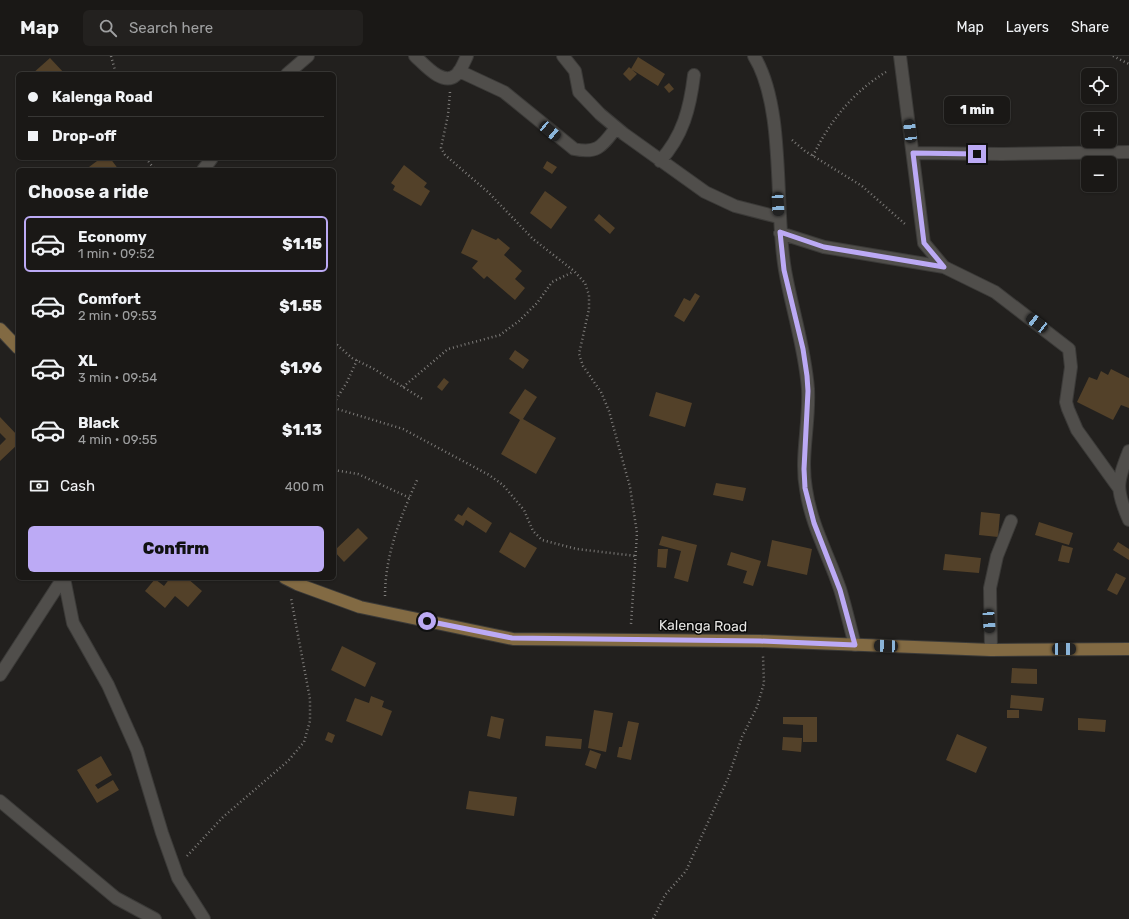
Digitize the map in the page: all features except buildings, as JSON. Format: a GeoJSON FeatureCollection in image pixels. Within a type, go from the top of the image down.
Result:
{"type":"FeatureCollection","features":[{"type":"Feature","properties":{"kind":"main road"},"geometry":{"type":"LineString","coordinates":[[0,329],[16,346]]}},
{"type":"Feature","properties":{"kind":"main road","name":"Kalenga Road"},"geometry":{"type":"LineString","coordinates":[[290,580],[360,607],[512,638],[760,641],[991,650],[1129,649]]}},
{"type":"Feature","properties":{"kind":"street"},"geometry":{"type":"LineString","coordinates":[[289,72],[308,56]]}},
{"type":"Feature","properties":{"kind":"street"},"geometry":{"type":"LineString","coordinates":[[415,56],[443,78],[455,75],[504,92],[574,149],[588,152],[596,149],[603,145],[616,128]]}},
{"type":"Feature","properties":{"kind":"street"},"geometry":{"type":"LineString","coordinates":[[455,75],[467,56]]}},
{"type":"Feature","properties":{"kind":"street"},"geometry":{"type":"LineString","coordinates":[[563,56],[575,71],[579,92],[616,128],[660,161],[705,192],[735,206],[778,217]]}},
{"type":"Feature","properties":{"kind":"street"},"geometry":{"type":"LineString","coordinates":[[754,56],[762,70],[774,124],[778,217],[784,270],[803,349],[807,376],[808,391],[804,469],[805,488],[814,523],[840,590],[855,645]]}},
{"type":"Feature","properties":{"kind":"street"},"geometry":{"type":"LineString","coordinates":[[901,61],[924,243],[944,267]]}},
{"type":"Feature","properties":{"kind":"street"},"geometry":{"type":"LineString","coordinates":[[660,161],[679,137],[688,112],[694,75]]}},
{"type":"Feature","properties":{"kind":"street"},"geometry":{"type":"LineString","coordinates":[[913,153],[1002,154],[1129,152]]}},
{"type":"Feature","properties":{"kind":"street"},"geometry":{"type":"LineString","coordinates":[[780,232],[824,247],[944,267],[995,292],[1066,345],[1069,348],[1071,367],[1066,395],[1068,409],[1077,430],[1118,487],[1129,520]]}},
{"type":"Feature","properties":{"kind":"street"},"geometry":{"type":"LineString","coordinates":[[1118,487],[1129,451]]}},
{"type":"Feature","properties":{"kind":"street"},"geometry":{"type":"LineString","coordinates":[[991,650],[990,588],[995,563],[1011,521]]}},
{"type":"Feature","properties":{"kind":"street"},"geometry":{"type":"LineString","coordinates":[[0,675],[63,580]]}},
{"type":"Feature","properties":{"kind":"street"},"geometry":{"type":"LineString","coordinates":[[64,580],[73,623],[108,684],[137,750],[178,878],[204,919]]}},
{"type":"Feature","properties":{"kind":"street"},"geometry":{"type":"LineString","coordinates":[[0,801],[116,898],[154,919]]}},
{"type":"Feature","properties":{"kind":"path"},"geometry":{"type":"LineString","coordinates":[[111,56],[115,72]]}},
{"type":"Feature","properties":{"kind":"path"},"geometry":{"type":"LineString","coordinates":[[1113,56],[1129,64]]}},
{"type":"Feature","properties":{"kind":"path"},"geometry":{"type":"LineString","coordinates":[[813,156],[821,140],[848,102],[901,61]]}},
{"type":"Feature","properties":{"kind":"path"},"geometry":{"type":"LineString","coordinates":[[455,75],[441,148],[445,155],[488,192],[533,239],[574,272],[585,283],[589,309],[579,354],[582,366],[601,392],[609,410],[630,487],[637,533],[630,640]]}},
{"type":"Feature","properties":{"kind":"path"},"geometry":{"type":"LineString","coordinates":[[774,124],[805,151],[862,186],[888,208],[924,243]]}},
{"type":"Feature","properties":{"kind":"path"},"geometry":{"type":"LineString","coordinates":[[403,387],[448,349],[500,335],[519,322],[538,303],[552,282],[574,272]]}},
{"type":"Feature","properties":{"kind":"path"},"geometry":{"type":"LineString","coordinates":[[336,344],[357,360],[424,400]]}},
{"type":"Feature","properties":{"kind":"path"},"geometry":{"type":"LineString","coordinates":[[336,400],[347,382],[357,360]]}},
{"type":"Feature","properties":{"kind":"path"},"geometry":{"type":"LineString","coordinates":[[336,409],[403,430],[489,475],[507,490],[524,510],[533,531],[542,540],[576,549],[636,556]]}},
{"type":"Feature","properties":{"kind":"path"},"geometry":{"type":"LineString","coordinates":[[336,470],[358,474],[410,498]]}},
{"type":"Feature","properties":{"kind":"path"},"geometry":{"type":"LineString","coordinates":[[386,612],[385,587],[388,559],[393,540],[418,478]]}},
{"type":"Feature","properties":{"kind":"path"},"geometry":{"type":"LineString","coordinates":[[175,869],[205,835],[240,801],[288,761],[304,742],[310,721],[310,699],[287,580]]}},
{"type":"Feature","properties":{"kind":"path"},"geometry":{"type":"LineString","coordinates":[[653,919],[665,895],[686,871],[728,778],[742,737],[757,707],[764,676],[764,664],[760,641]]}},
{"type":"Feature","properties":{"kind":"route"},"geometry":{"type":"LineString","coordinates":[[427,621],[512,638],[760,641],[855,645],[840,590],[814,523],[805,488],[804,469],[807,433],[807,376],[803,349],[784,270],[780,232],[824,247],[944,267],[934,257],[924,243],[913,153],[977,154]]}}]}
